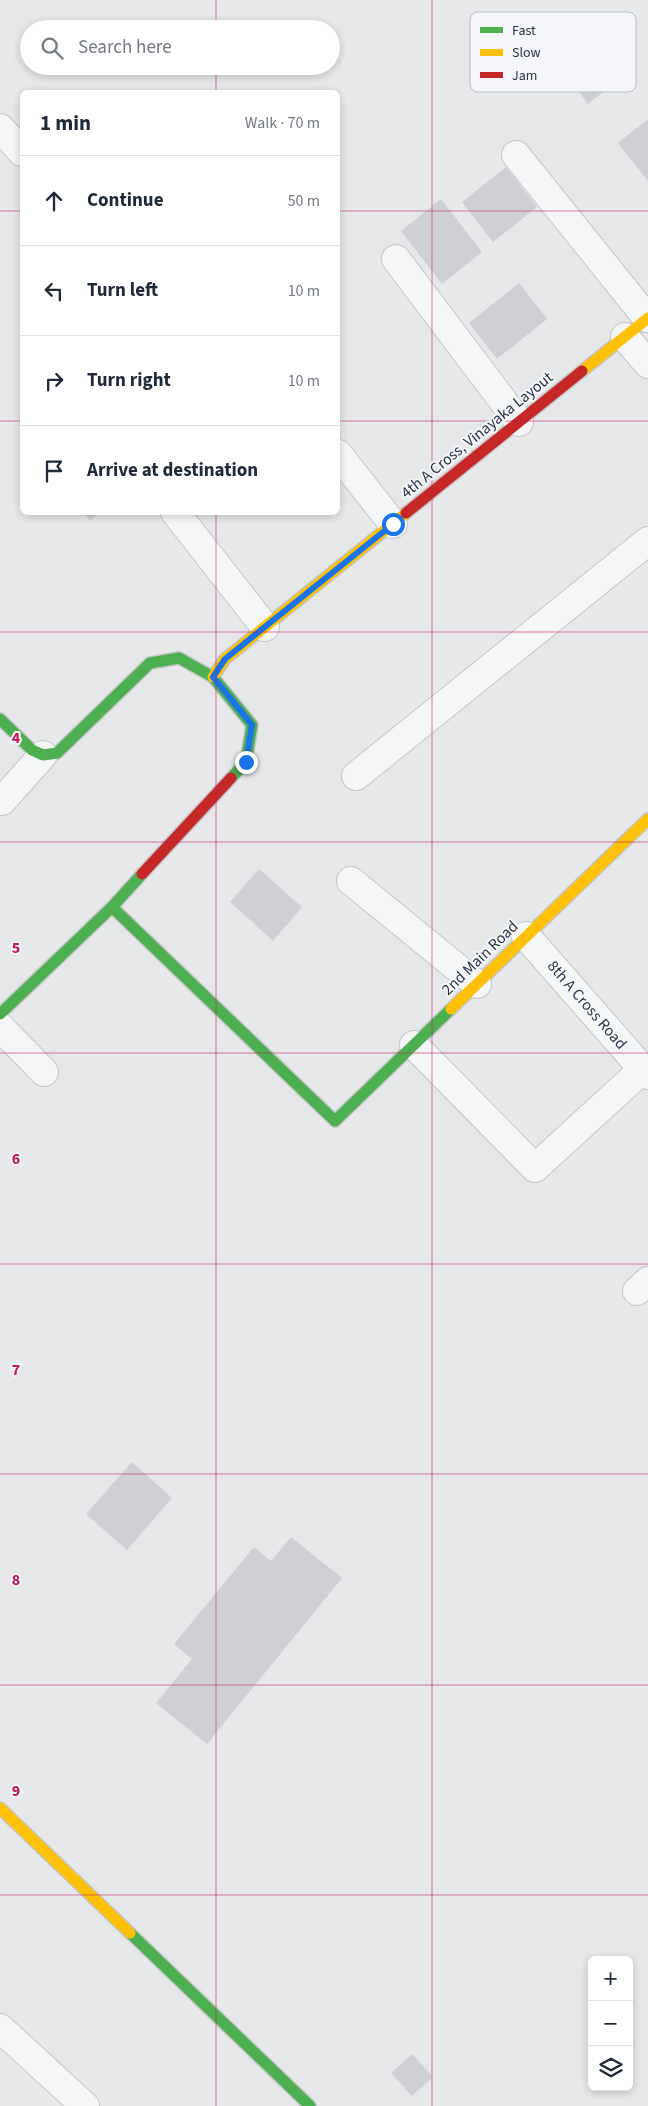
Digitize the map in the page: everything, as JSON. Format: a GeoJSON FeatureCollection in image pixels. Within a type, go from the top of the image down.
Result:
{"type":"FeatureCollection","features":[{"type":"Feature","properties":{"kind":"street"},"geometry":{"type":"LineString","coordinates":[[0,128],[20,150]]}},
{"type":"Feature","properties":{"kind":"street"},"geometry":{"type":"LineString","coordinates":[[516,156],[648,318]]}},
{"type":"Feature","properties":{"kind":"street"},"geometry":{"type":"LineString","coordinates":[[396,259],[519,422]]}},
{"type":"Feature","properties":{"kind":"street","name":"4th A Cross, Vinayaka Layout"},"geometry":{"type":"LineString","coordinates":[[213,677],[225,659],[648,318]]}},
{"type":"Feature","properties":{"kind":"street"},"geometry":{"type":"LineString","coordinates":[[625,337],[648,364]]}},
{"type":"Feature","properties":{"kind":"street"},"geometry":{"type":"LineString","coordinates":[[340,457],[393,524]]}},
{"type":"Feature","properties":{"kind":"street"},"geometry":{"type":"LineString","coordinates":[[176,515],[265,627]]}},
{"type":"Feature","properties":{"kind":"street"},"geometry":{"type":"LineString","coordinates":[[356,776],[648,541]]}},
{"type":"Feature","properties":{"kind":"street"},"geometry":{"type":"LineString","coordinates":[[0,719],[32,750],[42,755],[57,753],[97,712],[150,663],[179,658],[213,677],[252,725],[246,762],[112,906],[0,1014]]}},
{"type":"Feature","properties":{"kind":"street"},"geometry":{"type":"LineString","coordinates":[[2,802],[42,755]]}},
{"type":"Feature","properties":{"kind":"street","name":"2nd Main Road"},"geometry":{"type":"LineString","coordinates":[[112,906],[335,1121],[648,819]]}},
{"type":"Feature","properties":{"kind":"street"},"geometry":{"type":"LineString","coordinates":[[351,881],[476,984]]}},
{"type":"Feature","properties":{"kind":"street","name":"8th A Cross Road"},"geometry":{"type":"LineString","coordinates":[[526,936],[646,1072]]}},
{"type":"Feature","properties":{"kind":"street"},"geometry":{"type":"LineString","coordinates":[[0,1027],[44,1072]]}},
{"type":"Feature","properties":{"kind":"street"},"geometry":{"type":"LineString","coordinates":[[414,1045],[535,1168],[646,1072]]}},
{"type":"Feature","properties":{"kind":"street"},"geometry":{"type":"LineString","coordinates":[[0,1808],[310,2106]]}},
{"type":"Feature","properties":{"kind":"street"},"geometry":{"type":"LineString","coordinates":[[0,2028],[85,2106]]}},
{"type":"Feature","properties":{"kind":"building"},"geometry":{"type":"Polygon","coordinates":[[[579,92],[603,92],[588,104],[579,92]]]}},
{"type":"Feature","properties":{"kind":"building"},"geometry":{"type":"Polygon","coordinates":[[[648,119],[648,181],[618,143],[648,119]]]}},
{"type":"Feature","properties":{"kind":"building"},"geometry":{"type":"Polygon","coordinates":[[[506,167],[537,207],[493,242],[462,202],[506,167]]]}},
{"type":"Feature","properties":{"kind":"building"},"geometry":{"type":"Polygon","coordinates":[[[441,199],[482,252],[442,284],[401,231],[441,199]]]}},
{"type":"Feature","properties":{"kind":"building"},"geometry":{"type":"Polygon","coordinates":[[[519,283],[547,319],[497,359],[469,323],[519,283]]]}},
{"type":"Feature","properties":{"kind":"building"},"geometry":{"type":"Polygon","coordinates":[[[85,515],[97,515],[90,521],[85,515]]]}},
{"type":"Feature","properties":{"kind":"building"},"geometry":{"type":"Polygon","coordinates":[[[259,869],[302,907],[273,941],[230,902],[259,869]]]}},
{"type":"Feature","properties":{"kind":"building"},"geometry":{"type":"Polygon","coordinates":[[[132,1462],[172,1498],[127,1550],[86,1514],[132,1462]]]}},
{"type":"Feature","properties":{"kind":"building"},"geometry":{"type":"Polygon","coordinates":[[[291,1537],[342,1578],[207,1744],[156,1703],[192,1659],[174,1644],[254,1547],[271,1561],[291,1537]]]}},
{"type":"Feature","properties":{"kind":"building"},"geometry":{"type":"Polygon","coordinates":[[[412,2054],[433,2077],[412,2096],[391,2073],[412,2054]]]}},
{"type":"Feature","properties":{"kind":"traffic: fast"},"geometry":{"type":"LineString","coordinates":[[0,719],[32,750],[43,755],[57,753],[150,663],[179,658],[213,677],[252,725],[246,762],[231,778]]}},
{"type":"Feature","properties":{"kind":"traffic: fast"},"geometry":{"type":"LineString","coordinates":[[0,1014],[112,907],[142,874]]}},
{"type":"Feature","properties":{"kind":"traffic: fast"},"geometry":{"type":"LineString","coordinates":[[112,907],[335,1121],[451,1009]]}},
{"type":"Feature","properties":{"kind":"traffic: fast"},"geometry":{"type":"LineString","coordinates":[[130,1933],[310,2106]]}},
{"type":"Feature","properties":{"kind":"traffic: slow"},"geometry":{"type":"LineString","coordinates":[[582,371],[648,318]]}},
{"type":"Feature","properties":{"kind":"traffic: slow"},"geometry":{"type":"LineString","coordinates":[[213,677],[225,659],[406,513]]}},
{"type":"Feature","properties":{"kind":"traffic: slow"},"geometry":{"type":"LineString","coordinates":[[451,1009],[648,819]]}},
{"type":"Feature","properties":{"kind":"traffic: slow"},"geometry":{"type":"LineString","coordinates":[[0,1808],[130,1933]]}},
{"type":"Feature","properties":{"kind":"traffic: jam"},"geometry":{"type":"LineString","coordinates":[[406,513],[582,371]]}},
{"type":"Feature","properties":{"kind":"traffic: jam"},"geometry":{"type":"LineString","coordinates":[[142,874],[231,778]]}},
{"type":"Feature","properties":{"kind":"route"},"geometry":{"type":"LineString","coordinates":[[246,762],[252,725],[213,677],[225,659],[393,524]]}}]}
